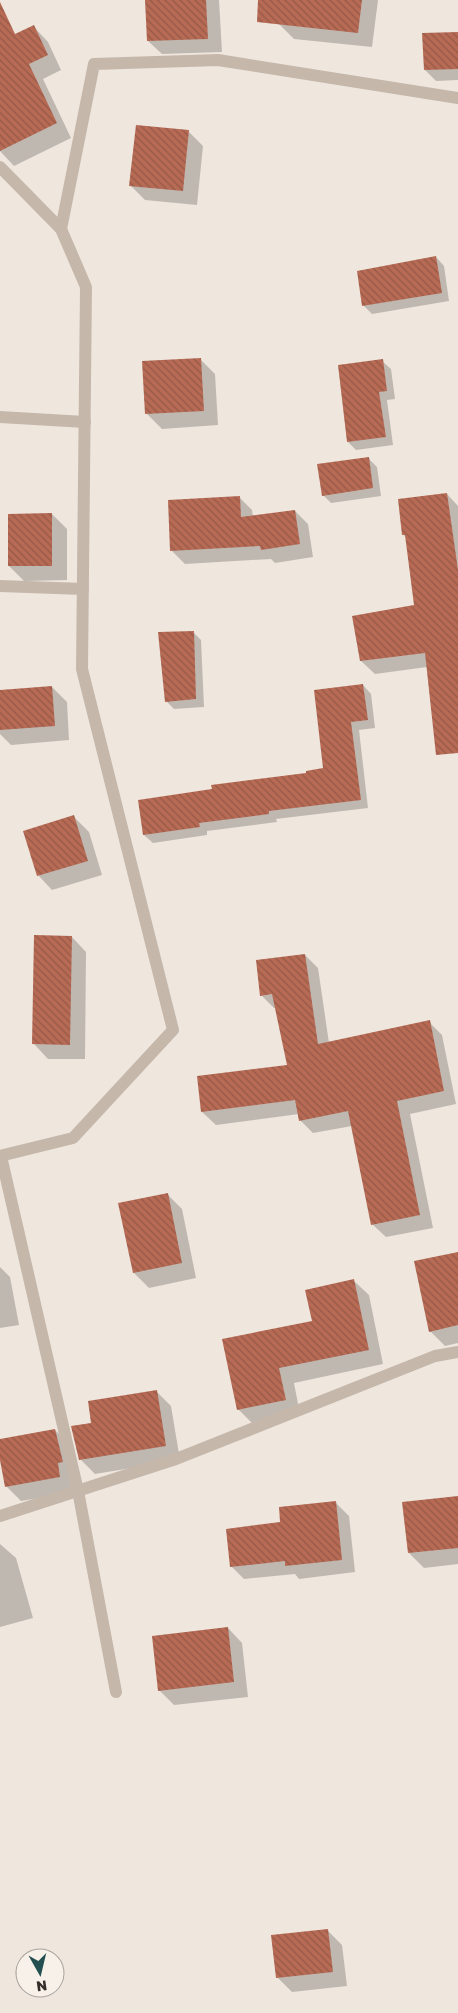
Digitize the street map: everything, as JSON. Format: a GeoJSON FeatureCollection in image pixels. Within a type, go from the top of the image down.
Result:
{"type":"FeatureCollection","features":[{"type":"Feature","properties":{"kind":"street"},"geometry":{"type":"LineString","coordinates":[[61,229],[94,64],[218,60],[458,98]]}},
{"type":"Feature","properties":{"kind":"street"},"geometry":{"type":"LineString","coordinates":[[0,167],[61,229],[86,288],[82,669],[173,1030],[73,1138],[1,1156],[78,1491],[116,1692]]}},
{"type":"Feature","properties":{"kind":"street"},"geometry":{"type":"LineString","coordinates":[[0,417],[85,422]]}},
{"type":"Feature","properties":{"kind":"street"},"geometry":{"type":"LineString","coordinates":[[0,586],[83,589]]}},
{"type":"Feature","properties":{"kind":"street"},"geometry":{"type":"LineString","coordinates":[[0,1516],[176,1460],[434,1356],[458,1352]]}},
{"type":"Feature","properties":{"kind":"building"},"geometry":{"type":"Polygon","coordinates":[[[145,0],[206,0],[208,39],[147,41],[145,0]]]}},
{"type":"Feature","properties":{"kind":"building"},"geometry":{"type":"Polygon","coordinates":[[[258,0],[362,0],[358,33],[257,22],[258,0]]]}},
{"type":"Feature","properties":{"kind":"building"},"geometry":{"type":"Polygon","coordinates":[[[0,2],[15,34],[34,25],[48,55],[29,64],[57,123],[0,151],[0,2]]]}},
{"type":"Feature","properties":{"kind":"building"},"geometry":{"type":"Polygon","coordinates":[[[458,32],[458,69],[424,70],[422,33],[458,32]]]}},
{"type":"Feature","properties":{"kind":"building"},"geometry":{"type":"Polygon","coordinates":[[[136,125],[189,130],[183,191],[129,186],[136,125]]]}},
{"type":"Feature","properties":{"kind":"building"},"geometry":{"type":"Polygon","coordinates":[[[436,256],[442,293],[362,306],[357,271],[436,256]]]}},
{"type":"Feature","properties":{"kind":"building"},"geometry":{"type":"Polygon","coordinates":[[[201,358],[204,411],[145,414],[142,361],[201,358]]]}},
{"type":"Feature","properties":{"kind":"building"},"geometry":{"type":"Polygon","coordinates":[[[383,359],[387,391],[379,392],[386,437],[347,442],[338,365],[383,359]]]}},
{"type":"Feature","properties":{"kind":"building"},"geometry":{"type":"Polygon","coordinates":[[[369,457],[373,488],[322,496],[317,464],[369,457]]]}},
{"type":"Feature","properties":{"kind":"building"},"geometry":{"type":"Polygon","coordinates":[[[447,493],[458,570],[458,753],[436,755],[425,653],[360,661],[352,616],[414,605],[405,535],[402,535],[398,499],[447,493]]]}},
{"type":"Feature","properties":{"kind":"building"},"geometry":{"type":"Polygon","coordinates":[[[240,496],[241,517],[295,510],[300,544],[261,550],[260,546],[170,551],[168,500],[240,496]]]}},
{"type":"Feature","properties":{"kind":"building"},"geometry":{"type":"Polygon","coordinates":[[[52,513],[52,566],[8,566],[8,514],[52,513]]]}},
{"type":"Feature","properties":{"kind":"building"},"geometry":{"type":"Polygon","coordinates":[[[194,631],[196,699],[165,702],[158,632],[194,631]]]}},
{"type":"Feature","properties":{"kind":"building"},"geometry":{"type":"Polygon","coordinates":[[[363,684],[368,720],[351,722],[361,800],[269,811],[269,814],[199,823],[200,827],[143,835],[138,800],[212,789],[211,785],[306,773],[306,771],[323,768],[314,690],[363,684]]]}},
{"type":"Feature","properties":{"kind":"building"},"geometry":{"type":"Polygon","coordinates":[[[52,686],[55,726],[0,730],[0,690],[52,686]]]}},
{"type":"Feature","properties":{"kind":"building"},"geometry":{"type":"Polygon","coordinates":[[[74,815],[88,861],[37,876],[23,831],[74,815]]]}},
{"type":"Feature","properties":{"kind":"building"},"geometry":{"type":"Polygon","coordinates":[[[34,935],[72,936],[70,1045],[32,1044],[34,935]]]}},
{"type":"Feature","properties":{"kind":"building"},"geometry":{"type":"Polygon","coordinates":[[[305,954],[318,1044],[430,1020],[444,1091],[397,1101],[420,1215],[371,1225],[348,1111],[299,1121],[295,1100],[201,1112],[197,1076],[287,1065],[272,994],[260,996],[256,960],[305,954]]]}},
{"type":"Feature","properties":{"kind":"building"},"geometry":{"type":"Polygon","coordinates":[[[168,1193],[182,1263],[133,1273],[118,1203],[168,1193]]]}},
{"type":"Feature","properties":{"kind":"building"},"geometry":{"type":"Polygon","coordinates":[[[458,1252],[458,1325],[429,1332],[414,1261],[458,1252]]]}},
{"type":"Feature","properties":{"kind":"building"},"geometry":{"type":"Polygon","coordinates":[[[354,1279],[369,1350],[279,1368],[286,1400],[237,1410],[222,1339],[312,1321],[305,1290],[354,1279]]]}},
{"type":"Feature","properties":{"kind":"building"},"geometry":{"type":"Polygon","coordinates":[[[157,1390],[166,1446],[79,1460],[71,1426],[91,1423],[88,1401],[157,1390]]]}},
{"type":"Feature","properties":{"kind":"building"},"geometry":{"type":"Polygon","coordinates":[[[55,1429],[63,1462],[58,1463],[60,1477],[5,1487],[0,1460],[0,1439],[55,1429]]]}},
{"type":"Feature","properties":{"kind":"building"},"geometry":{"type":"Polygon","coordinates":[[[458,1496],[458,1548],[408,1553],[402,1502],[458,1496]]]}},
{"type":"Feature","properties":{"kind":"building"},"geometry":{"type":"Polygon","coordinates":[[[336,1501],[342,1560],[285,1566],[285,1561],[230,1567],[226,1529],[280,1522],[279,1507],[336,1501]]]}},
{"type":"Feature","properties":{"kind":"building"},"geometry":{"type":"Polygon","coordinates":[[[228,1627],[234,1682],[158,1691],[152,1636],[228,1627]]]}},
{"type":"Feature","properties":{"kind":"building"},"geometry":{"type":"Polygon","coordinates":[[[328,1929],[333,1972],[276,1978],[271,1935],[328,1929]]]}}]}
